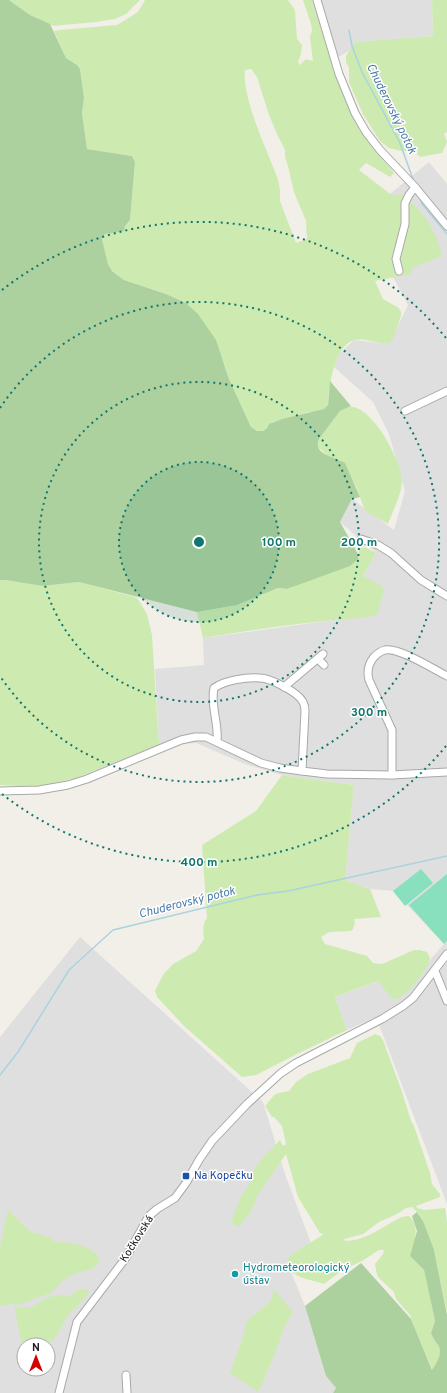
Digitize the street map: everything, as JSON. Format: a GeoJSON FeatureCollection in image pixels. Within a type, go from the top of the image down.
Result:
{"type":"FeatureCollection","features":[{"type":"Feature","properties":{"kind":"street"},"geometry":{"type":"LineString","coordinates":[[317,0],[339,74],[355,113],[366,132],[380,150],[447,226]]}},
{"type":"Feature","properties":{"kind":"street"},"geometry":{"type":"LineString","coordinates":[[399,271],[396,259],[405,224],[404,203],[408,195],[415,188]]}},
{"type":"Feature","properties":{"kind":"street"},"geometry":{"type":"LineString","coordinates":[[405,411],[447,391]]}},
{"type":"Feature","properties":{"kind":"street"},"geometry":{"type":"LineString","coordinates":[[361,539],[378,545],[390,553],[421,580],[447,596]]}},
{"type":"Feature","properties":{"kind":"street"},"geometry":{"type":"LineString","coordinates":[[392,775],[392,730],[369,680],[368,673],[372,660],[384,650],[397,651],[447,676]]}},
{"type":"Feature","properties":{"kind":"street"},"geometry":{"type":"LineString","coordinates":[[284,688],[320,656],[324,665]]}},
{"type":"Feature","properties":{"kind":"street"},"geometry":{"type":"LineString","coordinates":[[217,741],[218,733],[212,697],[214,688],[220,683],[234,680],[261,678],[273,682],[295,694],[303,702],[305,711],[302,771]]}},
{"type":"Feature","properties":{"kind":"street"},"geometry":{"type":"LineString","coordinates":[[0,790],[39,790],[68,785],[88,779],[181,740],[195,736],[206,737],[217,741],[261,763],[280,768],[327,774],[392,775],[447,772]]}},
{"type":"Feature","properties":{"kind":"street","name":"Kočkovská"},"geometry":{"type":"LineString","coordinates":[[59,1393],[77,1322],[125,1259],[149,1216],[157,1209],[175,1198],[212,1141],[247,1104],[270,1083],[296,1063],[382,1019],[403,1006],[413,998],[447,954]]}},
{"type":"Feature","properties":{"kind":"street"},"geometry":{"type":"LineString","coordinates":[[435,971],[447,1001]]}},
{"type":"Feature","properties":{"kind":"street"},"geometry":{"type":"LineString","coordinates":[[126,1375],[127,1393]]}},
{"type":"Feature","properties":{"kind":"shaded area"},"geometry":{"type":"Polygon","coordinates":[[[312,0],[432,0],[433,36],[355,42],[351,50],[331,61],[312,0]]]}},
{"type":"Feature","properties":{"kind":"shaded area"},"geometry":{"type":"Polygon","coordinates":[[[429,162],[447,184],[447,1204],[380,1027],[374,1018],[347,1030],[335,997],[379,981],[395,1000],[444,944],[394,891],[370,889],[345,880],[354,785],[282,775],[245,764],[196,743],[159,745],[155,669],[204,665],[203,638],[377,614],[363,576],[376,553],[340,522],[352,499],[394,530],[405,491],[389,434],[373,402],[334,367],[340,353],[354,340],[389,344],[408,305],[393,277],[385,198],[429,162]]]}},
{"type":"Feature","properties":{"kind":"shaded area"},"geometry":{"type":"Polygon","coordinates":[[[80,937],[263,1102],[286,1177],[311,1243],[287,1262],[305,1306],[326,1376],[336,1388],[333,1393],[0,1393],[0,1037],[80,937]]]}},
{"type":"Feature","properties":{"kind":"green space"},"geometry":{"type":"Polygon","coordinates":[[[0,0],[9,0],[30,15],[50,24],[66,58],[77,65],[80,69],[84,98],[82,113],[87,149],[132,156],[135,162],[130,220],[125,226],[124,231],[105,234],[102,239],[108,264],[112,271],[124,280],[166,294],[186,303],[198,314],[216,340],[229,379],[251,427],[257,431],[263,431],[269,424],[282,419],[324,409],[328,405],[330,381],[351,406],[340,411],[319,439],[318,444],[319,449],[326,455],[345,463],[360,497],[352,499],[340,522],[358,554],[358,559],[350,566],[287,589],[278,588],[237,605],[197,612],[79,582],[43,586],[0,580],[0,0]]]}},
{"type":"Feature","properties":{"kind":"green space"},"geometry":{"type":"Polygon","coordinates":[[[9,0],[140,0],[126,14],[115,19],[53,26],[30,15],[9,0]]]}},
{"type":"Feature","properties":{"kind":"green space"},"geometry":{"type":"Polygon","coordinates":[[[145,0],[288,0],[295,10],[297,39],[302,45],[298,62],[300,65],[306,59],[313,61],[310,37],[312,30],[303,0],[312,0],[331,61],[349,109],[359,129],[394,173],[390,177],[366,163],[359,170],[393,196],[401,194],[423,215],[434,232],[441,251],[441,256],[412,268],[411,274],[375,281],[383,299],[399,308],[401,312],[393,339],[389,344],[368,340],[355,340],[348,343],[342,349],[331,378],[328,405],[324,409],[273,422],[263,431],[257,431],[251,427],[229,379],[224,363],[186,303],[166,294],[124,280],[112,271],[108,264],[102,239],[105,234],[119,229],[130,220],[135,162],[132,156],[87,149],[82,113],[84,98],[80,69],[77,65],[66,58],[54,31],[117,25],[138,12],[145,0]],[[251,69],[245,70],[247,96],[278,180],[280,201],[296,243],[307,239],[306,221],[294,192],[285,157],[285,150],[269,115],[257,77],[251,69]]]}},
{"type":"Feature","properties":{"kind":"green space"},"geometry":{"type":"Polygon","coordinates":[[[432,0],[447,0],[447,132],[444,134],[447,142],[442,153],[420,157],[414,151],[401,151],[389,148],[380,141],[363,114],[349,82],[349,68],[346,62],[346,56],[355,42],[433,36],[432,0]]]}},
{"type":"Feature","properties":{"kind":"green space"},"geometry":{"type":"Polygon","coordinates":[[[348,407],[357,408],[375,423],[391,447],[400,471],[402,480],[401,491],[388,524],[365,511],[356,486],[341,460],[329,457],[317,446],[319,439],[340,411],[348,407]]]}},
{"type":"Feature","properties":{"kind":"green space"},"geometry":{"type":"Polygon","coordinates":[[[365,547],[376,553],[363,576],[382,586],[384,591],[377,615],[362,618],[288,625],[203,638],[197,612],[237,605],[278,588],[287,589],[358,559],[359,549],[365,547]]]}},
{"type":"Feature","properties":{"kind":"green space"},"geometry":{"type":"Polygon","coordinates":[[[0,580],[43,586],[79,582],[138,599],[147,614],[152,635],[159,745],[76,778],[38,787],[0,785],[0,580]]]}},
{"type":"Feature","properties":{"kind":"green space"},"geometry":{"type":"Polygon","coordinates":[[[282,775],[354,785],[345,880],[370,889],[381,917],[354,919],[355,922],[351,931],[329,932],[321,937],[325,944],[367,956],[373,963],[382,964],[414,950],[427,952],[430,958],[421,976],[404,995],[398,998],[393,1000],[378,981],[335,997],[347,1030],[256,1075],[242,1077],[184,1026],[157,997],[155,991],[163,975],[173,964],[196,951],[204,939],[203,931],[207,918],[202,845],[256,811],[282,775]]]}},
{"type":"Feature","properties":{"kind":"green space"},"geometry":{"type":"Polygon","coordinates":[[[421,869],[433,883],[405,906],[393,891],[421,869]]]}},
{"type":"Feature","properties":{"kind":"green space"},"geometry":{"type":"Polygon","coordinates":[[[447,874],[447,941],[444,944],[409,905],[447,874]]]}},
{"type":"Feature","properties":{"kind":"green space"},"geometry":{"type":"Polygon","coordinates":[[[375,1034],[380,1036],[383,1040],[430,1173],[432,1184],[440,1194],[440,1197],[416,1206],[417,1208],[425,1210],[445,1208],[447,1222],[447,1313],[434,1250],[428,1238],[423,1221],[412,1207],[406,1208],[379,1222],[363,1234],[344,1239],[345,1241],[351,1241],[362,1238],[398,1218],[409,1216],[413,1221],[416,1235],[410,1256],[424,1270],[435,1321],[431,1333],[440,1350],[439,1359],[433,1371],[410,1315],[396,1299],[394,1292],[377,1275],[375,1264],[383,1254],[384,1250],[379,1250],[362,1261],[343,1270],[324,1284],[305,1279],[290,1269],[288,1263],[289,1256],[323,1234],[320,1233],[298,1197],[286,1154],[257,1196],[252,1210],[240,1226],[236,1226],[231,1222],[242,1194],[249,1184],[251,1177],[249,1176],[262,1159],[280,1140],[283,1146],[286,1144],[282,1126],[274,1117],[272,1117],[265,1106],[275,1094],[289,1091],[296,1082],[308,1074],[350,1058],[357,1043],[375,1034]]]}},
{"type":"Feature","properties":{"kind":"green space"},"geometry":{"type":"Polygon","coordinates":[[[8,1210],[31,1232],[50,1237],[52,1241],[84,1246],[94,1252],[99,1257],[98,1264],[92,1269],[74,1274],[63,1280],[51,1293],[14,1306],[14,1303],[0,1306],[0,1247],[8,1210]]]}},
{"type":"Feature","properties":{"kind":"green space"},"geometry":{"type":"Polygon","coordinates":[[[417,1212],[423,1221],[434,1250],[447,1315],[447,1393],[333,1393],[336,1388],[326,1376],[305,1306],[361,1263],[411,1319],[432,1370],[440,1355],[438,1345],[431,1333],[435,1321],[424,1270],[410,1256],[417,1231],[412,1216],[417,1212]]]}},
{"type":"Feature","properties":{"kind":"green space"},"geometry":{"type":"Polygon","coordinates":[[[83,1289],[88,1290],[89,1292],[88,1295],[67,1316],[56,1337],[20,1337],[15,1308],[32,1307],[46,1298],[54,1296],[62,1295],[69,1297],[75,1291],[83,1289]]]}},
{"type":"Feature","properties":{"kind":"green space"},"geometry":{"type":"Polygon","coordinates":[[[274,1289],[293,1312],[285,1325],[260,1389],[257,1391],[230,1373],[247,1321],[271,1301],[274,1289]]]}},
{"type":"Feature","properties":{"kind":"waterway","name":"Chuderovský potok"},"geometry":{"type":"LineString","coordinates":[[349,30],[352,46],[362,72],[400,143],[414,182]]}},
{"type":"Feature","properties":{"kind":"waterway","name":"Chuderovský potok"},"geometry":{"type":"LineString","coordinates":[[420,198],[422,204],[447,234]]}},
{"type":"Feature","properties":{"kind":"waterway","name":"Chuderovský potok"},"geometry":{"type":"LineString","coordinates":[[0,1075],[18,1052],[69,970],[113,930],[257,895],[288,891],[447,856]]}},
{"type":"Feature","properties":{"kind":"place","name":"Na Kopečku"},"geometry":{"type":"Point","coordinates":[186,1176]}},
{"type":"Feature","properties":{"kind":"place","name":"Hydrometeorologický ústav"},"geometry":{"type":"Point","coordinates":[235,1274]}}]}
